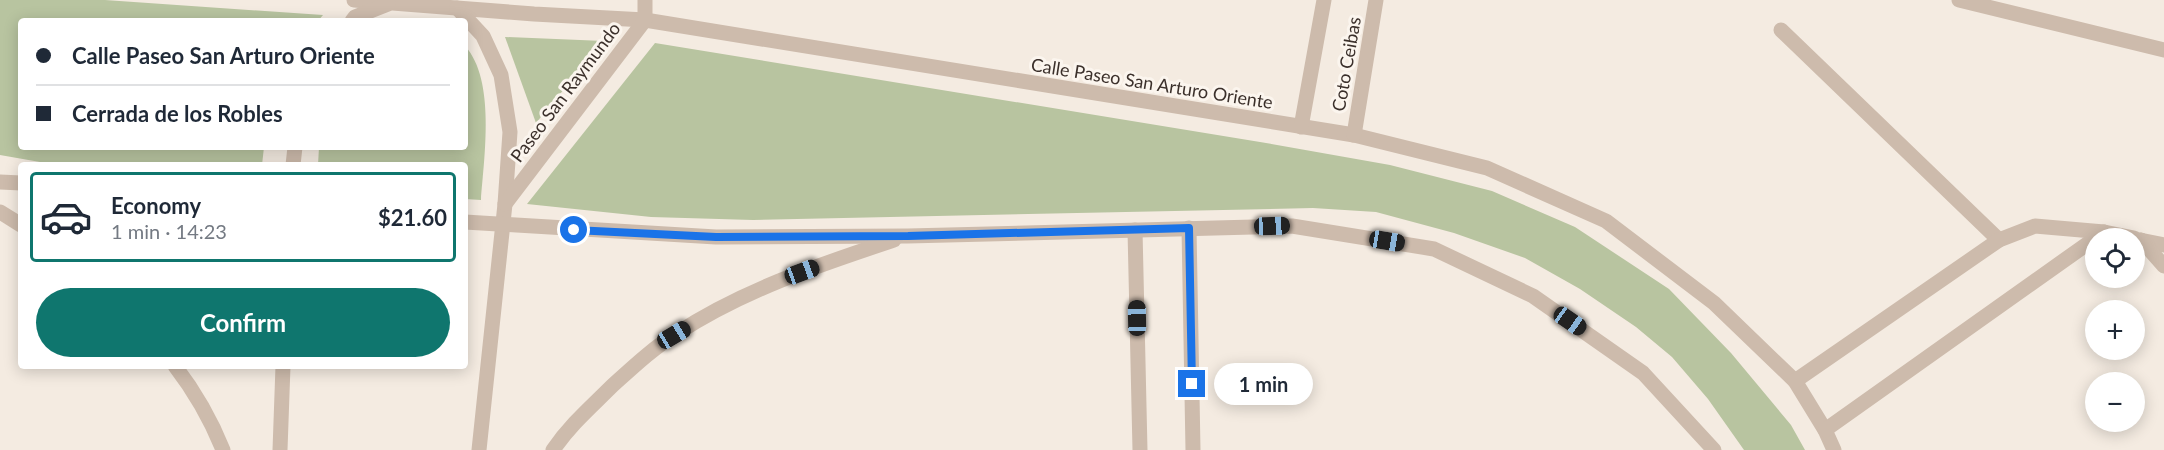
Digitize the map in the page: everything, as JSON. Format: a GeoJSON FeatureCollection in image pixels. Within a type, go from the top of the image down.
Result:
{"type":"FeatureCollection","features":[{"type":"Feature","properties":{"kind":"street","name":"Calle Paseo San Arturo Oriente"},"geometry":{"type":"LineString","coordinates":[[354,0],[457,8],[534,7],[645,20],[1354,135],[1487,168],[1606,221],[1714,303],[1795,381],[1825,430],[1834,450]]}},
{"type":"Feature","properties":{"kind":"street","name":"Paseo San Raymundo"},"geometry":{"type":"LineString","coordinates":[[505,204],[645,20],[645,0]]}},
{"type":"Feature","properties":{"kind":"street","name":"Coto Ceibas"},"geometry":{"type":"LineString","coordinates":[[1301,127],[1324,0]]}},
{"type":"Feature","properties":{"kind":"street","name":"Coto Ceibas"},"geometry":{"type":"LineString","coordinates":[[1354,135],[1376,0]]}},
{"type":"Feature","properties":{"kind":"street"},"geometry":{"type":"LineString","coordinates":[[1959,0],[2164,50]]}},
{"type":"Feature","properties":{"kind":"street"},"geometry":{"type":"LineString","coordinates":[[354,18],[391,3]]}},
{"type":"Feature","properties":{"kind":"street"},"geometry":{"type":"LineString","coordinates":[[457,8],[466,18]]}},
{"type":"Feature","properties":{"kind":"street"},"geometry":{"type":"LineString","coordinates":[[468,20],[483,36],[501,75],[510,132],[503,226],[479,450]]}},
{"type":"Feature","properties":{"kind":"street"},"geometry":{"type":"LineString","coordinates":[[1781,30],[1999,240]]}},
{"type":"Feature","properties":{"kind":"street"},"geometry":{"type":"LineString","coordinates":[[0,182],[18,183]]}},
{"type":"Feature","properties":{"kind":"street"},"geometry":{"type":"LineString","coordinates":[[0,212],[18,223]]}},
{"type":"Feature","properties":{"kind":"street"},"geometry":{"type":"LineString","coordinates":[[468,222],[716,237],[908,236],[1292,226],[1434,249],[1533,296],[1644,373],[1714,450]]}},
{"type":"Feature","properties":{"kind":"street"},"geometry":{"type":"LineString","coordinates":[[1795,381],[1999,240],[2035,226],[2085,230]]}},
{"type":"Feature","properties":{"kind":"street"},"geometry":{"type":"LineString","coordinates":[[1189,228],[1193,450]]}},
{"type":"Feature","properties":{"kind":"street"},"geometry":{"type":"LineString","coordinates":[[1135,230],[1140,450]]}},
{"type":"Feature","properties":{"kind":"street"},"geometry":{"type":"LineString","coordinates":[[554,450],[570,426],[627,372],[674,335],[717,309],[783,278],[908,236]]}},
{"type":"Feature","properties":{"kind":"street"},"geometry":{"type":"LineString","coordinates":[[2145,241],[2164,245]]}},
{"type":"Feature","properties":{"kind":"street"},"geometry":{"type":"LineString","coordinates":[[1825,430],[2085,245]]}},
{"type":"Feature","properties":{"kind":"street"},"geometry":{"type":"LineString","coordinates":[[2145,248],[2164,266]]}},
{"type":"Feature","properties":{"kind":"street"},"geometry":{"type":"LineString","coordinates":[[177,369],[195,394],[216,431],[223,450]]}},
{"type":"Feature","properties":{"kind":"street"},"geometry":{"type":"LineString","coordinates":[[280,450],[283,369]]}},
{"type":"Feature","properties":{"kind":"green space"},"geometry":{"type":"Polygon","coordinates":[[[0,0],[105,0],[323,15],[320,18],[18,18],[18,150],[264,150],[262,162],[40,162],[0,155],[0,0]]]}},
{"type":"Feature","properties":{"kind":"green space"},"geometry":{"type":"Polygon","coordinates":[[[505,37],[604,41],[536,123],[505,37]]]}},
{"type":"Feature","properties":{"kind":"green space"},"geometry":{"type":"Polygon","coordinates":[[[655,43],[1260,142],[1390,165],[1492,191],[1575,227],[1669,289],[1731,353],[1791,425],[1805,450],[1744,450],[1708,399],[1672,357],[1636,327],[1580,289],[1525,258],[1454,233],[1376,212],[1313,208],[753,220],[651,217],[527,204],[655,43]]]}},
{"type":"Feature","properties":{"kind":"green space"},"geometry":{"type":"Polygon","coordinates":[[[468,50],[475,61],[481,78],[486,120],[481,200],[468,199],[468,162],[318,162],[319,150],[468,150],[468,50]]]}},
{"type":"Feature","properties":{"kind":"route"},"geometry":{"type":"LineString","coordinates":[[574,230],[716,237],[908,236],[1189,228],[1192,384]]}}]}
